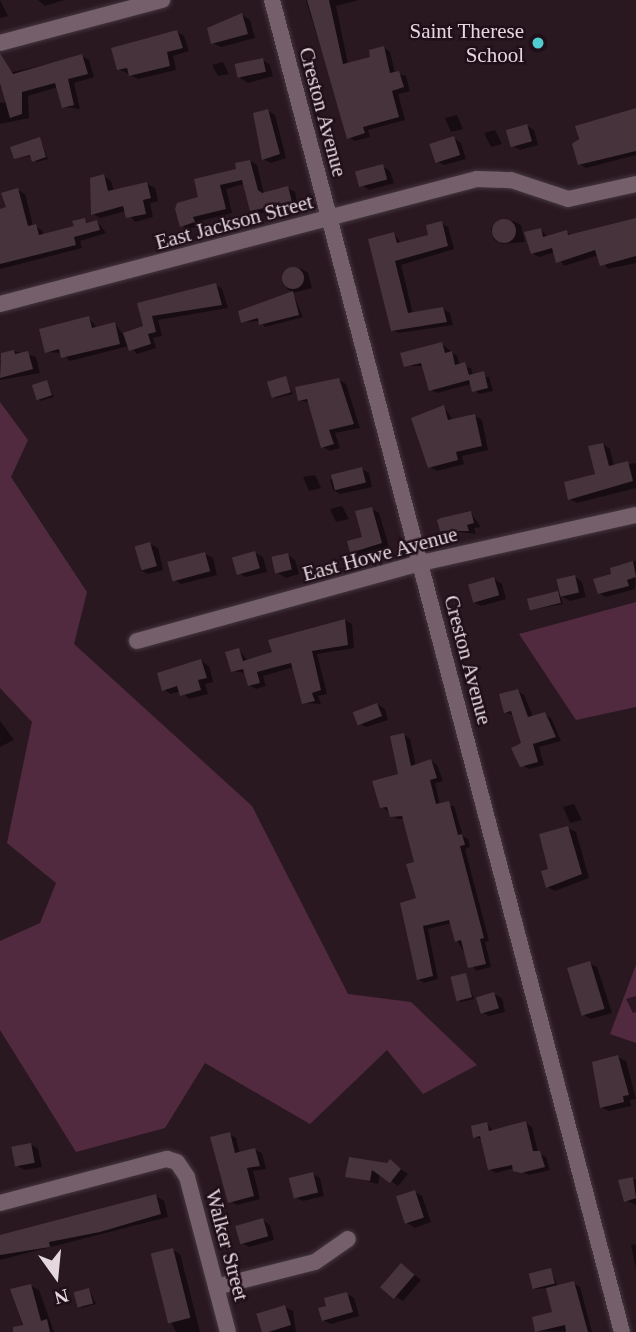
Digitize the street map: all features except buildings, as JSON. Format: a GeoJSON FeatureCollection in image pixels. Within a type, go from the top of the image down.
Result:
{"type":"FeatureCollection","features":[{"type":"Feature","properties":{"kind":"street"},"geometry":{"type":"LineString","coordinates":[[0,43],[162,0]]}},
{"type":"Feature","properties":{"kind":"street","name":"Creston Avenue"},"geometry":{"type":"LineString","coordinates":[[272,0],[622,1332]]}},
{"type":"Feature","properties":{"kind":"street","name":"East Jackson Street"},"geometry":{"type":"LineString","coordinates":[[0,304],[477,179],[511,180],[568,199],[636,184]]}},
{"type":"Feature","properties":{"kind":"street","name":"East Howe Avenue"},"geometry":{"type":"LineString","coordinates":[[137,641],[421,563],[636,515]]}},
{"type":"Feature","properties":{"kind":"street","name":"Walker Street"},"geometry":{"type":"LineString","coordinates":[[0,1203],[167,1159],[184,1169],[228,1332]]}},
{"type":"Feature","properties":{"kind":"street"},"geometry":{"type":"LineString","coordinates":[[216,1287],[315,1262],[348,1239]]}},
{"type":"Feature","properties":{"kind":"shaded area"},"geometry":{"type":"Polygon","coordinates":[[[0,402],[28,440],[11,477],[87,592],[74,644],[252,806],[348,994],[411,1002],[477,1065],[423,1094],[387,1050],[310,1124],[205,1063],[165,1128],[76,1152],[0,1030],[0,941],[40,923],[56,883],[7,843],[32,722],[0,688],[0,402]]]}},
{"type":"Feature","properties":{"kind":"shaded area"},"geometry":{"type":"Polygon","coordinates":[[[636,602],[636,707],[576,720],[519,634],[636,602]]]}},
{"type":"Feature","properties":{"kind":"shaded area"},"geometry":{"type":"Polygon","coordinates":[[[636,965],[636,1043],[610,1034],[636,965]]]}},
{"type":"Feature","properties":{"kind":"place","name":"Saint Therese School"},"geometry":{"type":"Point","coordinates":[538,43]}}]}
